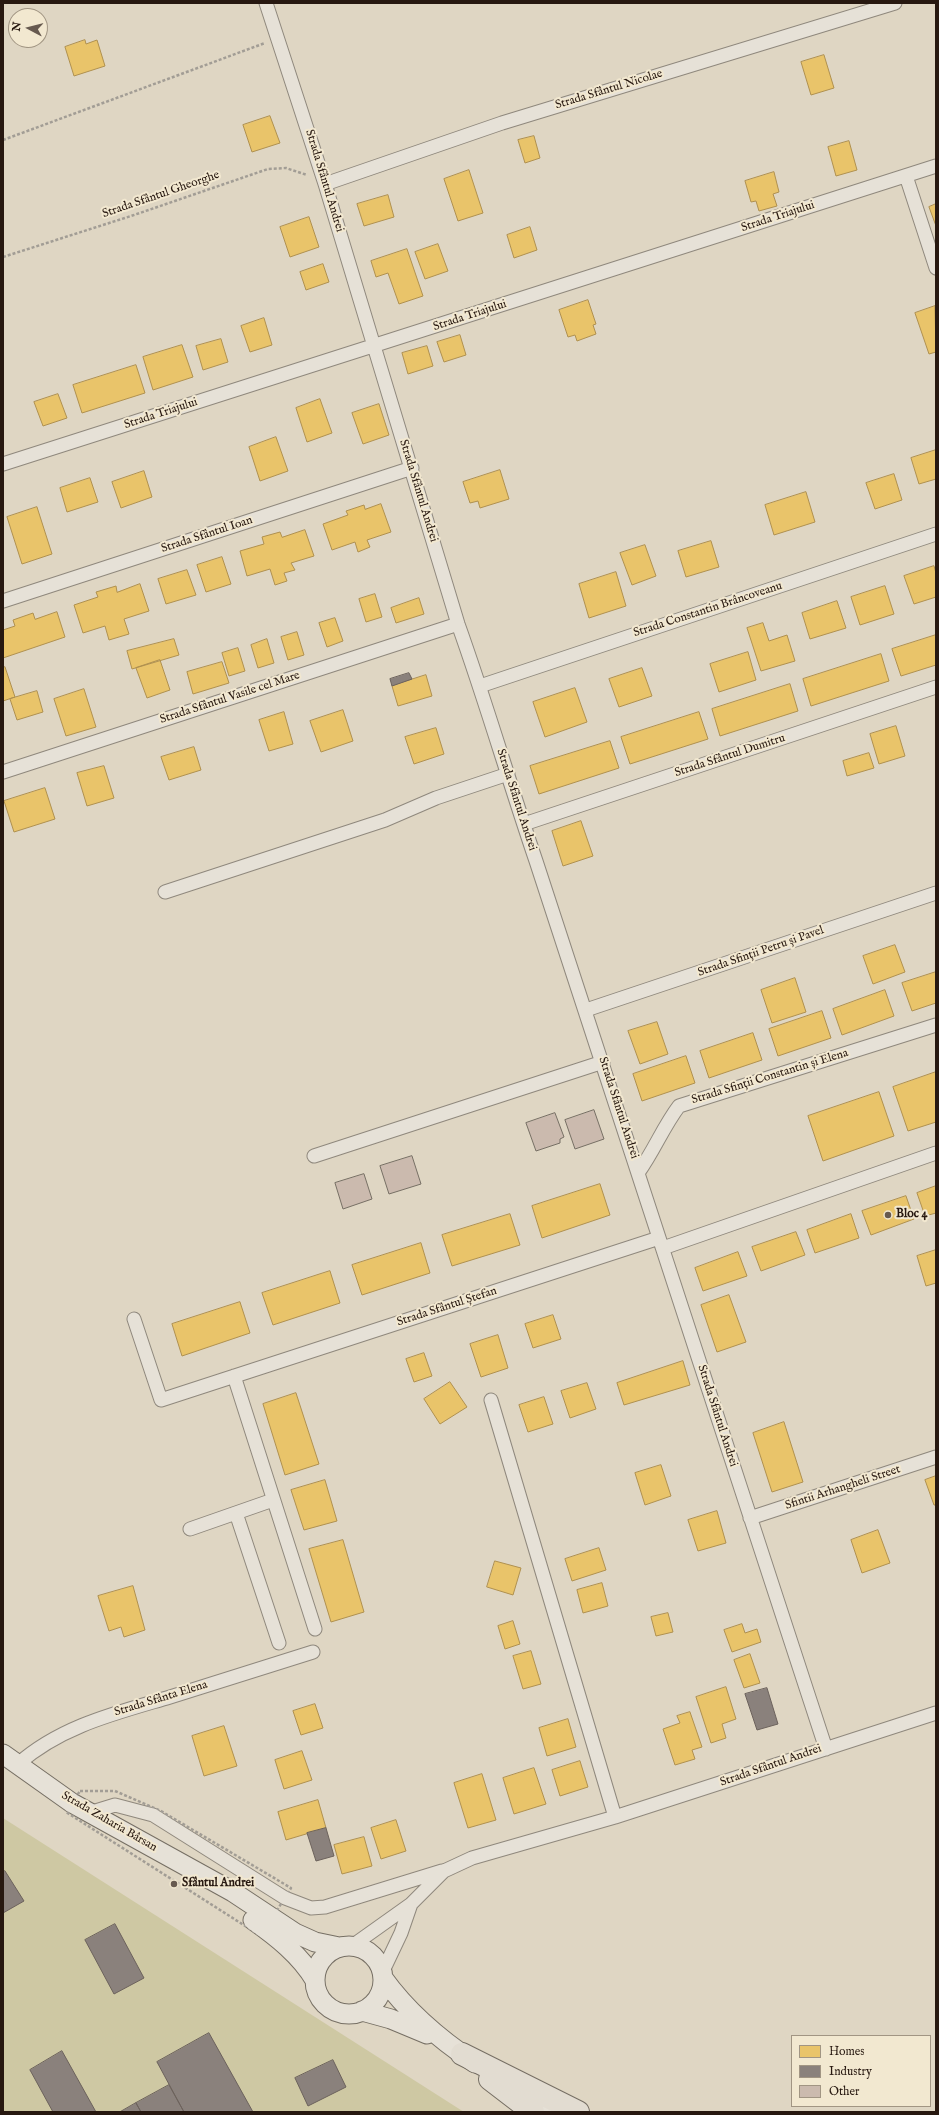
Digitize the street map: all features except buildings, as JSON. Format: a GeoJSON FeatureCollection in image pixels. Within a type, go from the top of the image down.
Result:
{"type":"FeatureCollection","features":[{"type":"Feature","properties":{"kind":"highway"},"geometry":{"type":"LineString","coordinates":[[462,2054],[533,2112]]}},
{"type":"Feature","properties":{"kind":"highway"},"geometry":{"type":"LineString","coordinates":[[462,2054],[578,2112]]}},
{"type":"Feature","properties":{"kind":"main road","name":"Strada Zaharia Bârsan"},"geometry":{"type":"LineString","coordinates":[[11,1759],[72,1803],[197,1872]]}},
{"type":"Feature","properties":{"kind":"main road"},"geometry":{"type":"LineString","coordinates":[[197,1872],[233,1892],[295,1933],[315,1942],[360,1948],[371,1955],[379,1965],[382,1975],[382,1986],[375,2001],[362,2011],[351,2014],[330,2008],[322,2001],[317,1991],[315,1980],[308,1969],[282,1942],[231,1903],[197,1872]]}},
{"type":"Feature","properties":{"kind":"main road"},"geometry":{"type":"LineString","coordinates":[[315,1980],[319,1964],[331,1951],[346,1947]]}},
{"type":"Feature","properties":{"kind":"main road"},"geometry":{"type":"LineString","coordinates":[[382,1975],[405,2006],[442,2041]]}},
{"type":"Feature","properties":{"kind":"main road"},"geometry":{"type":"LineString","coordinates":[[362,2011],[391,2019],[442,2041],[551,2112]]}},
{"type":"Feature","properties":{"kind":"street","name":"Strada Sfântul Andrei"},"geometry":{"type":"LineString","coordinates":[[266,3],[325,184],[458,624],[480,686],[586,1010],[826,1749],[615,1817],[491,1851],[472,1858],[444,1871],[411,1904],[346,1947]]}},
{"type":"Feature","properties":{"kind":"street","name":"Strada Sfântul Nicolae"},"geometry":{"type":"LineString","coordinates":[[325,184],[502,123],[896,3]]}},
{"type":"Feature","properties":{"kind":"street","name":"Strada Triajului"},"geometry":{"type":"LineString","coordinates":[[3,464],[375,347],[936,166]]}},
{"type":"Feature","properties":{"kind":"street"},"geometry":{"type":"LineString","coordinates":[[906,176],[936,268]]}},
{"type":"Feature","properties":{"kind":"street","name":"Strada Sfântul Ioan"},"geometry":{"type":"LineString","coordinates":[[3,601],[412,468]]}},
{"type":"Feature","properties":{"kind":"street","name":"Strada Constantin Brâncoveanu"},"geometry":{"type":"LineString","coordinates":[[480,686],[936,534]]}},
{"type":"Feature","properties":{"kind":"street","name":"Strada Sfântul Vasile cel Mare"},"geometry":{"type":"LineString","coordinates":[[3,772],[458,624]]}},
{"type":"Feature","properties":{"kind":"street","name":"Strada Sfântul Dumitru"},"geometry":{"type":"LineString","coordinates":[[524,824],[936,687]]}},
{"type":"Feature","properties":{"kind":"street"},"geometry":{"type":"LineString","coordinates":[[165,892],[385,820],[436,798],[508,774]]}},
{"type":"Feature","properties":{"kind":"street","name":"Strada Sfinții Petru și Pavel"},"geometry":{"type":"LineString","coordinates":[[586,1010],[936,893]]}},
{"type":"Feature","properties":{"kind":"street","name":"Strada Sfinții Constantin și Elena"},"geometry":{"type":"LineString","coordinates":[[638,1173],[652,1153],[666,1122],[679,1106],[936,1025]]}},
{"type":"Feature","properties":{"kind":"street"},"geometry":{"type":"LineString","coordinates":[[314,1156],[603,1062]]}},
{"type":"Feature","properties":{"kind":"street"},"geometry":{"type":"LineString","coordinates":[[661,1243],[936,1153]]}},
{"type":"Feature","properties":{"kind":"street","name":"Strada Sfântul Ștefan"},"geometry":{"type":"LineString","coordinates":[[134,1319],[161,1400],[661,1243]]}},
{"type":"Feature","properties":{"kind":"street"},"geometry":{"type":"LineString","coordinates":[[234,1376],[315,1629]]}},
{"type":"Feature","properties":{"kind":"street"},"geometry":{"type":"LineString","coordinates":[[491,1400],[615,1817]]}},
{"type":"Feature","properties":{"kind":"street","name":"Sfintii Arhangheli Street"},"geometry":{"type":"LineString","coordinates":[[750,1518],[936,1457]]}},
{"type":"Feature","properties":{"kind":"street"},"geometry":{"type":"LineString","coordinates":[[190,1529],[273,1500]]}},
{"type":"Feature","properties":{"kind":"street"},"geometry":{"type":"LineString","coordinates":[[236,1513],[279,1643]]}},
{"type":"Feature","properties":{"kind":"street","name":"Strada Sfânta Elena"},"geometry":{"type":"LineString","coordinates":[[11,1759],[34,1750],[62,1733],[99,1718],[313,1652]]}},
{"type":"Feature","properties":{"kind":"street"},"geometry":{"type":"LineString","coordinates":[[826,1749],[936,1713]]}},
{"type":"Feature","properties":{"kind":"street"},"geometry":{"type":"LineString","coordinates":[[89,1813],[115,1805],[153,1815],[285,1898],[311,1908],[325,1907],[444,1871]]}},
{"type":"Feature","properties":{"kind":"street","name":"Strada Sfântul Andrei"},"geometry":{"type":"LineString","coordinates":[[382,1975],[401,1933],[411,1904]]}},
{"type":"Feature","properties":{"kind":"path"},"geometry":{"type":"LineString","coordinates":[[3,140],[278,38]]}},
{"type":"Feature","properties":{"kind":"path","name":"Strada Sfântul Gheorghe"},"geometry":{"type":"LineString","coordinates":[[3,257],[268,169],[286,168],[325,184]]}},
{"type":"Feature","properties":{"kind":"shaded area"},"geometry":{"type":"Polygon","coordinates":[[[3,1818],[464,2112],[3,2112],[3,1818]]]}},
{"type":"Feature","properties":{"kind":"place","name":"Bloc 4"},"geometry":{"type":"Point","coordinates":[888,1215]}},
{"type":"Feature","properties":{"kind":"place","name":"Sfântul Andrei"},"geometry":{"type":"Point","coordinates":[174,1884]}}]}
